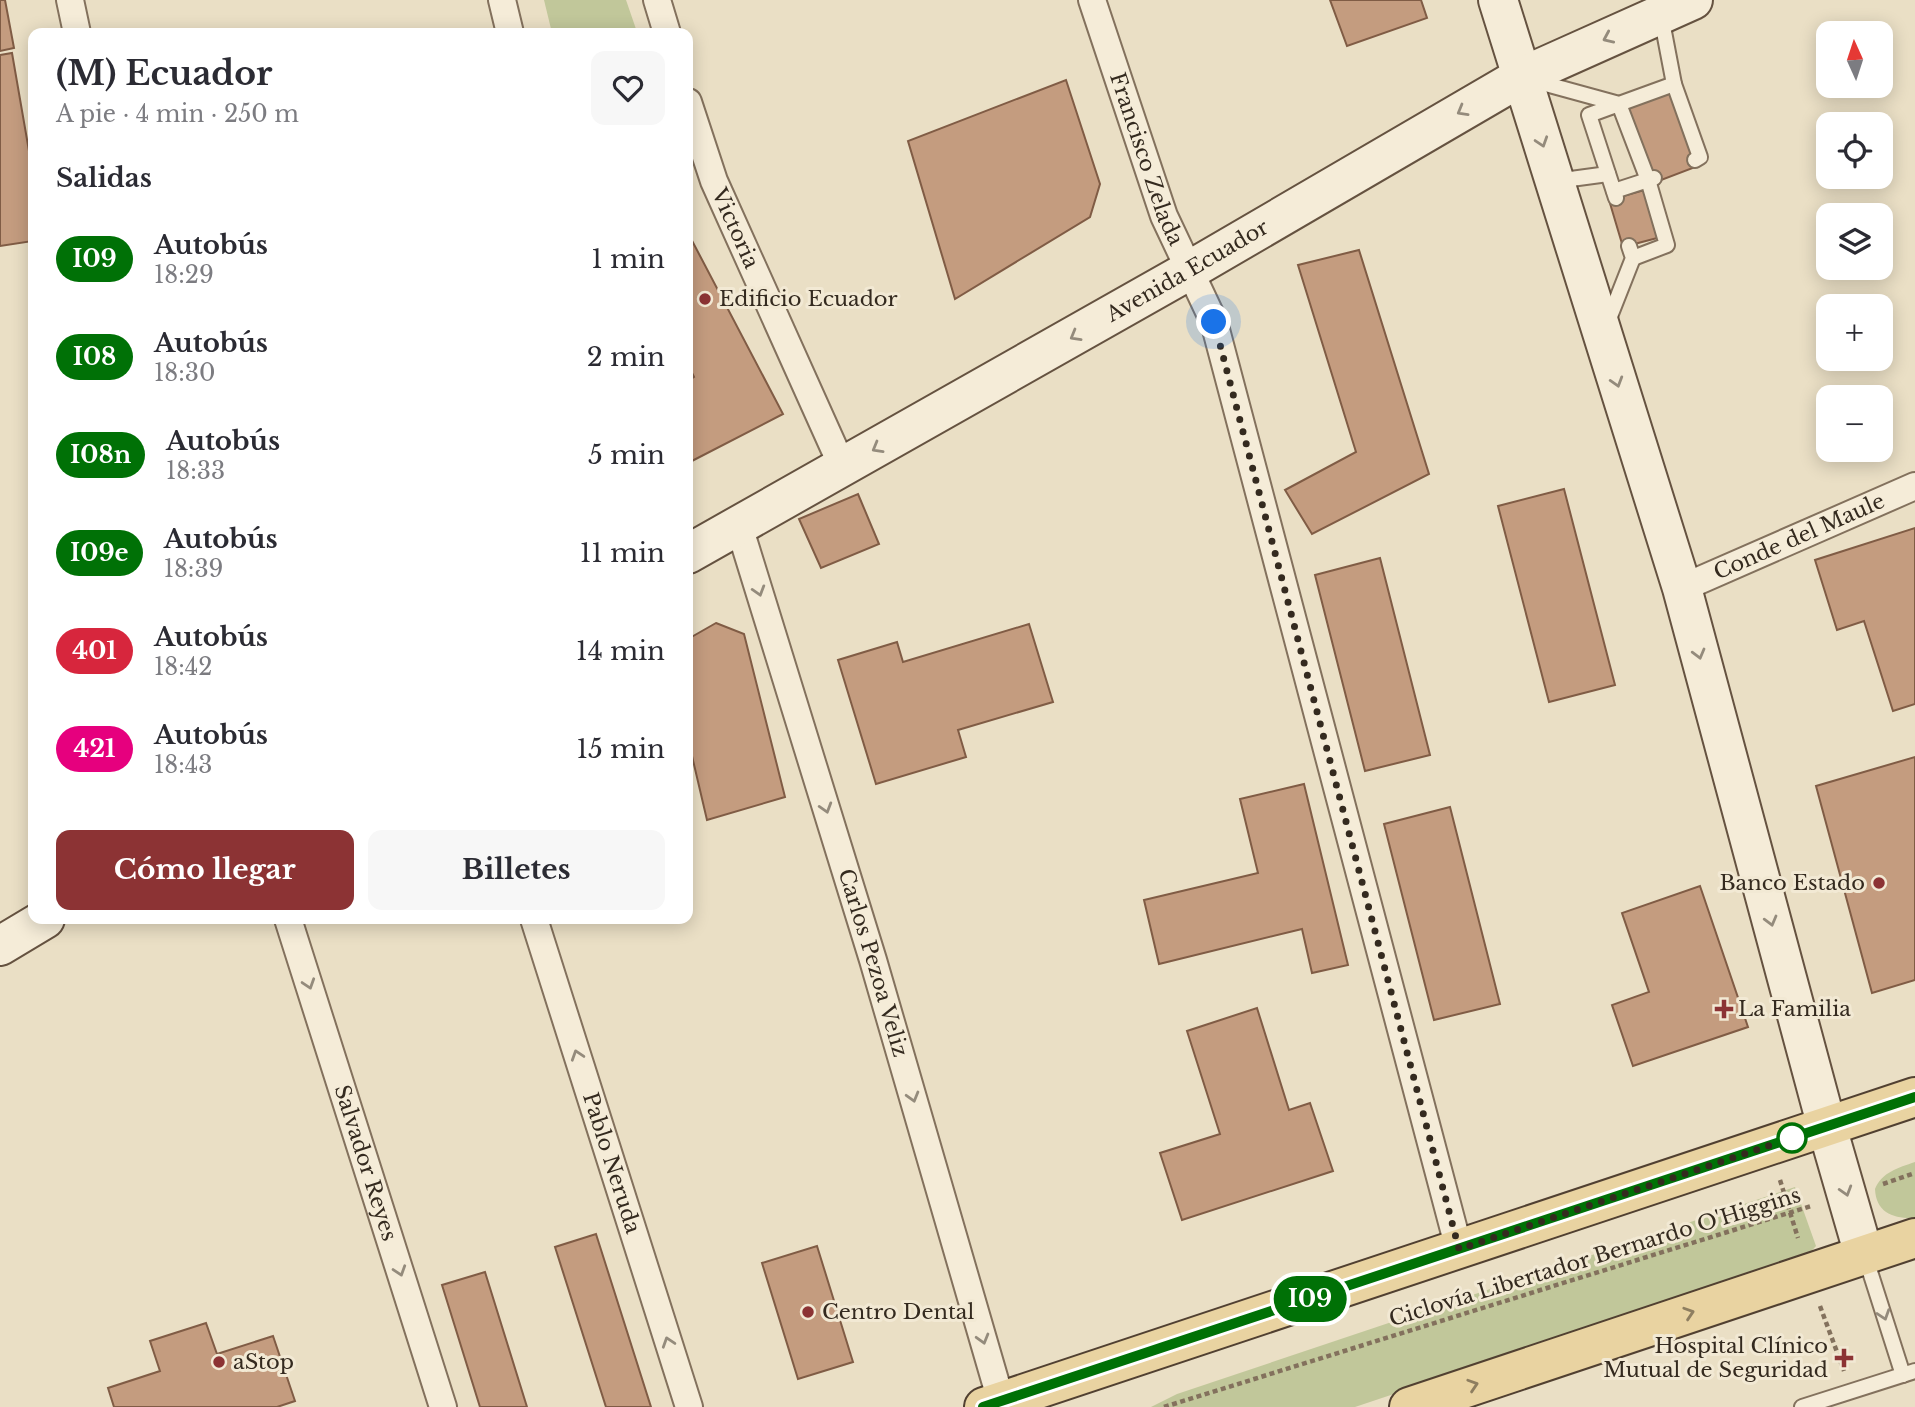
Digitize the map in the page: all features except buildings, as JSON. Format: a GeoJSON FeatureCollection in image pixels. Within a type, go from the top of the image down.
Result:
{"type":"FeatureCollection","features":[{"type":"Feature","properties":{"kind":"main road"},"geometry":{"type":"LineString","coordinates":[[1498,0],[1682,589],[1864,1255]]}},
{"type":"Feature","properties":{"kind":"main road","name":"Avenida Ecuador"},"geometry":{"type":"LineString","coordinates":[[693,551],[1190,270],[1521,77],[1677,7]]}},
{"type":"Feature","properties":{"kind":"main road"},"geometry":{"type":"LineString","coordinates":[[0,946],[37,924]]}},
{"type":"Feature","properties":{"kind":"main road"},"geometry":{"type":"LineString","coordinates":[[994,1405],[1915,1097]]}},
{"type":"Feature","properties":{"kind":"main road"},"geometry":{"type":"LineString","coordinates":[[1409,1407],[1915,1238]]}},
{"type":"Feature","properties":{"kind":"street"},"geometry":{"type":"LineString","coordinates":[[70,0],[76,28]]}},
{"type":"Feature","properties":{"kind":"street"},"geometry":{"type":"LineString","coordinates":[[502,0],[509,28]]}},
{"type":"Feature","properties":{"kind":"street"},"geometry":{"type":"LineString","coordinates":[[657,0],[665,28]]}},
{"type":"Feature","properties":{"kind":"street","name":"Francisco Zelada"},"geometry":{"type":"LineString","coordinates":[[1092,0],[1164,216],[1214,322],[1459,1249]]}},
{"type":"Feature","properties":{"kind":"street","name":"Victoria"},"geometry":{"type":"LineString","coordinates":[[693,118],[724,206],[842,468]]}},
{"type":"Feature","properties":{"kind":"street","name":"Conde del Maule"},"geometry":{"type":"LineString","coordinates":[[1682,589],[1915,486]]}},
{"type":"Feature","properties":{"kind":"street","name":"Carlos Pezoa Veliz"},"geometry":{"type":"LineString","coordinates":[[739,526],[873,960],[994,1405]]}},
{"type":"Feature","properties":{"kind":"street","name":"Salvador Reyes"},"geometry":{"type":"LineString","coordinates":[[290,924],[443,1407]]}},
{"type":"Feature","properties":{"kind":"street","name":"Pablo Neruda"},"geometry":{"type":"LineString","coordinates":[[536,924],[689,1407]]}},
{"type":"Feature","properties":{"kind":"lane"},"geometry":{"type":"LineString","coordinates":[[1677,7],[1674,83],[1700,157],[1695,160]]}},
{"type":"Feature","properties":{"kind":"lane"},"geometry":{"type":"LineString","coordinates":[[1521,77],[1619,104]]}},
{"type":"Feature","properties":{"kind":"lane"},"geometry":{"type":"LineString","coordinates":[[1651,179],[1615,195],[1589,115],[1674,83]]}},
{"type":"Feature","properties":{"kind":"lane"},"geometry":{"type":"LineString","coordinates":[[1603,335],[1631,252],[1667,245],[1651,179],[1619,104]]}},
{"type":"Feature","properties":{"kind":"lane"},"geometry":{"type":"LineString","coordinates":[[1554,181],[1608,174]]}},
{"type":"Feature","properties":{"kind":"lane"},"geometry":{"type":"LineString","coordinates":[[1802,1407],[1909,1373],[1864,1255]]}},
{"type":"Feature","properties":{"kind":"path","name":"Ciclovía Libertador Bernardo O'Higgins"},"geometry":{"type":"LineString","coordinates":[[1164,1407],[1915,1173]]}},
{"type":"Feature","properties":{"kind":"green space"},"geometry":{"type":"Polygon","coordinates":[[[544,0],[626,0],[636,28],[551,28],[544,0]]]}},
{"type":"Feature","properties":{"kind":"green space"},"geometry":{"type":"Polygon","coordinates":[[[1915,1162],[1915,1218],[1893,1216],[1879,1204],[1875,1189],[1891,1171],[1915,1162]]]}},
{"type":"Feature","properties":{"kind":"green space"},"geometry":{"type":"Polygon","coordinates":[[[1795,1187],[1816,1246],[1807,1256],[1355,1407],[1151,1407],[1177,1394],[1795,1187]]]}},
{"type":"Feature","properties":{"kind":"bus line","name":"I09"},"geometry":{"type":"LineString","coordinates":[[983,1407],[1915,1097]]}},
{"type":"Feature","properties":{"kind":"place","name":"Edificio Ecuador"},"geometry":{"type":"Point","coordinates":[705,299]}},
{"type":"Feature","properties":{"kind":"place","name":"Banco Estado"},"geometry":{"type":"Point","coordinates":[1879,883]}},
{"type":"Feature","properties":{"kind":"place","name":"La Familia"},"geometry":{"type":"Point","coordinates":[1724,1009]}},
{"type":"Feature","properties":{"kind":"place","name":"Centro Dental"},"geometry":{"type":"Point","coordinates":[808,1312]}},
{"type":"Feature","properties":{"kind":"place","name":"Hospital Clínico Mutual de Seguridad"},"geometry":{"type":"Point","coordinates":[1844,1358]}},
{"type":"Feature","properties":{"kind":"place","name":"aStop"},"geometry":{"type":"Point","coordinates":[219,1362]}},
{"type":"Feature","properties":{"kind":"route"},"geometry":{"type":"LineString","coordinates":[[1214,322],[1459,1249],[1792,1138]]}}]}
